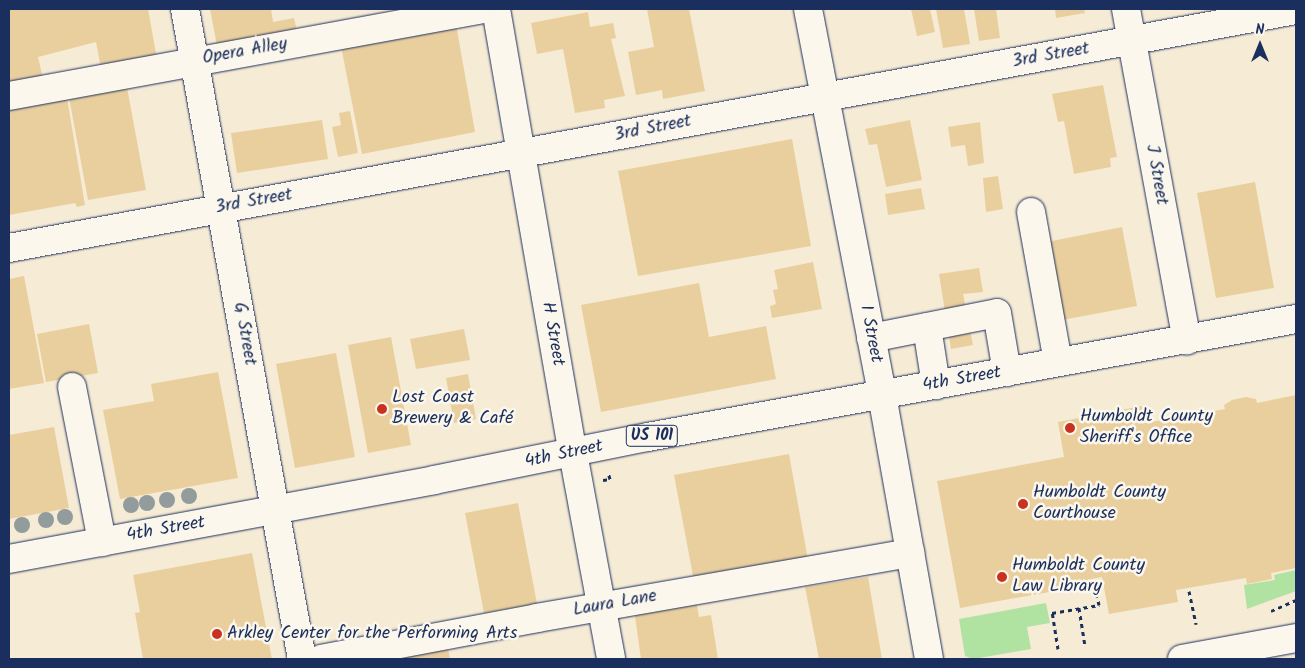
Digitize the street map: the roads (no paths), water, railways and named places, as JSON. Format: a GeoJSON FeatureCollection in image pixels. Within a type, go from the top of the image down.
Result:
{"type":"FeatureCollection","features":[{"type":"Feature","properties":{"kind":"main road","name":"G Street"},"geometry":{"type":"LineString","coordinates":[[185,9],[302,659]]}},
{"type":"Feature","properties":{"kind":"main road","name":"Opera Alley"},"geometry":{"type":"LineString","coordinates":[[9,96],[482,9]]}},
{"type":"Feature","properties":{"kind":"main road","name":"H Street"},"geometry":{"type":"LineString","coordinates":[[496,9],[573,453],[611,659]]}},
{"type":"Feature","properties":{"kind":"main road","name":"I Street"},"geometry":{"type":"LineString","coordinates":[[808,9],[882,395],[929,659]]}},
{"type":"Feature","properties":{"kind":"main road","name":"J Street"},"geometry":{"type":"LineString","coordinates":[[1126,9],[1187,340]]}},
{"type":"Feature","properties":{"kind":"main road","name":"3rd Street"},"geometry":{"type":"LineString","coordinates":[[9,248],[1296,10]]}},
{"type":"Feature","properties":{"kind":"main road"},"geometry":{"type":"LineString","coordinates":[[1031,212],[1058,362]]}},
{"type":"Feature","properties":{"kind":"main road"},"geometry":{"type":"LineString","coordinates":[[871,338],[996,313],[1007,372]]}},
{"type":"Feature","properties":{"kind":"main road","name":"4th Street"},"geometry":{"type":"LineString","coordinates":[[9,558],[276,510],[936,384],[1296,319]]}},
{"type":"Feature","properties":{"kind":"main road"},"geometry":{"type":"LineString","coordinates":[[927,326],[936,384]]}},
{"type":"Feature","properties":{"kind":"main road"},"geometry":{"type":"LineString","coordinates":[[72,387],[102,542]]}},
{"type":"Feature","properties":{"kind":"main road","name":"Laura Lane"},"geometry":{"type":"LineString","coordinates":[[320,659],[910,553]]}},
{"type":"Feature","properties":{"kind":"main road"},"geometry":{"type":"LineString","coordinates":[[1182,659],[1247,653],[1296,638]]}},
{"type":"Feature","properties":{"kind":"place","name":"Lost Coast Brewery & Café"},"geometry":{"type":"Point","coordinates":[382,409]}},
{"type":"Feature","properties":{"kind":"place","name":"Humboldt County Sheriff's Office"},"geometry":{"type":"Point","coordinates":[1070,428]}},
{"type":"Feature","properties":{"kind":"place","name":"Humboldt County Courthouse"},"geometry":{"type":"Point","coordinates":[1023,504]}},
{"type":"Feature","properties":{"kind":"place","name":"Humboldt County Law Library"},"geometry":{"type":"Point","coordinates":[1002,577]}},
{"type":"Feature","properties":{"kind":"place","name":"Arkley Center for the Performing Arts"},"geometry":{"type":"Point","coordinates":[217,634]}}]}
